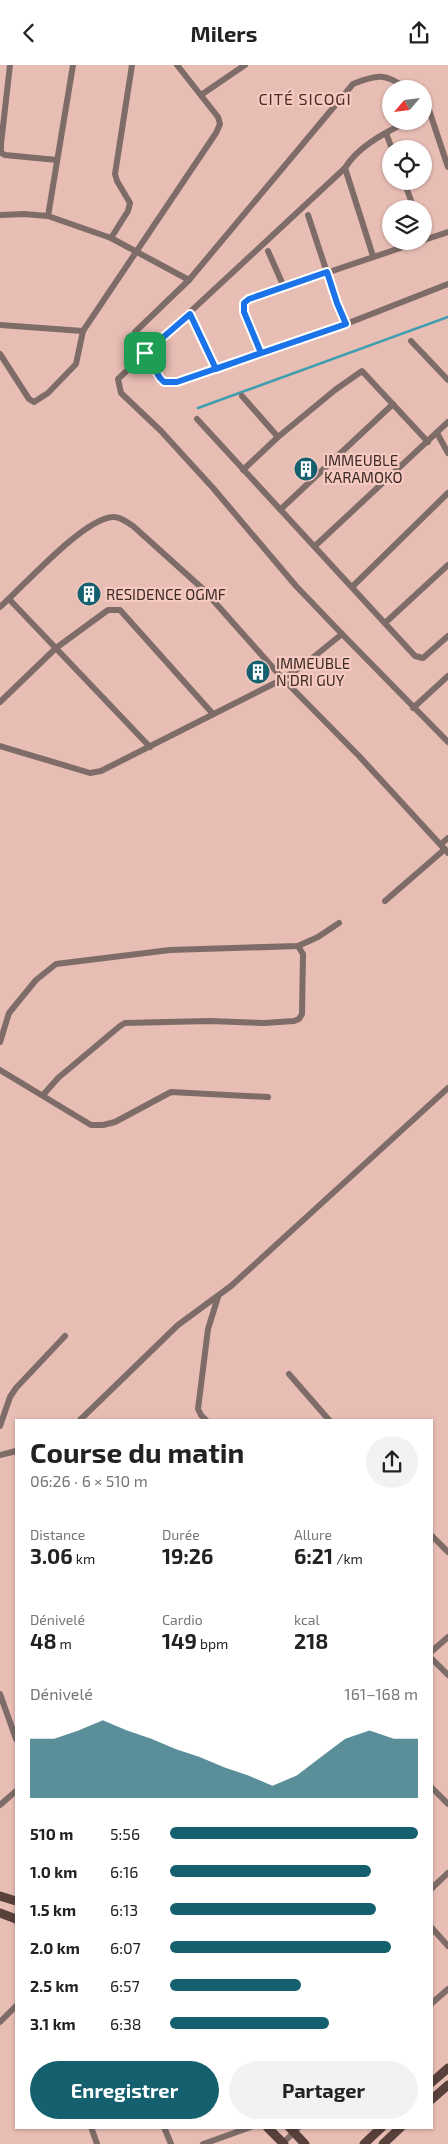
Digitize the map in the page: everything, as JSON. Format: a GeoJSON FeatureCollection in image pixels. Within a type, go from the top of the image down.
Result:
{"type":"FeatureCollection","features":[{"type":"Feature","properties":{"kind":"main road"},"geometry":{"type":"LineString","coordinates":[[0,1896],[15,1901]]}},
{"type":"Feature","properties":{"kind":"main road"},"geometry":{"type":"LineString","coordinates":[[0,1913],[15,1919]]}},
{"type":"Feature","properties":{"kind":"main road"},"geometry":{"type":"LineString","coordinates":[[433,2081],[448,2068]]}},
{"type":"Feature","properties":{"kind":"main road"},"geometry":{"type":"LineString","coordinates":[[433,2098],[448,2085]]}},
{"type":"Feature","properties":{"kind":"main road"},"geometry":{"type":"LineString","coordinates":[[269,2129],[283,2143]]}},
{"type":"Feature","properties":{"kind":"main road"},"geometry":{"type":"LineString","coordinates":[[294,2129],[305,2144]]}},
{"type":"Feature","properties":{"kind":"main road"},"geometry":{"type":"LineString","coordinates":[[364,2144],[380,2129]]}},
{"type":"Feature","properties":{"kind":"main road"},"geometry":{"type":"LineString","coordinates":[[383,2144],[399,2129]]}},
{"type":"Feature","properties":{"kind":"street"},"geometry":{"type":"LineString","coordinates":[[10,65],[0,144],[2,153],[5,155],[57,160]]}},
{"type":"Feature","properties":{"kind":"street"},"geometry":{"type":"LineString","coordinates":[[48,216],[73,65]]}},
{"type":"Feature","properties":{"kind":"street"},"geometry":{"type":"LineString","coordinates":[[111,238],[128,211],[130,203],[115,174],[132,65]]}},
{"type":"Feature","properties":{"kind":"street"},"geometry":{"type":"LineString","coordinates":[[0,353],[29,399],[34,402],[48,393],[76,364],[84,331],[211,141],[220,124],[218,117],[177,65]]}},
{"type":"Feature","properties":{"kind":"street"},"geometry":{"type":"LineString","coordinates":[[201,95],[245,65]]}},
{"type":"Feature","properties":{"kind":"street"},"geometry":{"type":"LineString","coordinates":[[392,80],[385,76],[366,78],[354,85],[189,280],[135,332],[153,369],[164,382],[177,382],[346,324],[448,284]]}},
{"type":"Feature","properties":{"kind":"street"},"geometry":{"type":"LineString","coordinates":[[432,126],[448,167]]}},
{"type":"Feature","properties":{"kind":"street"},"geometry":{"type":"LineString","coordinates":[[392,130],[350,159],[345,168],[118,379],[121,393],[161,431],[213,487],[296,585],[342,635],[448,743]]}},
{"type":"Feature","properties":{"kind":"street"},"geometry":{"type":"LineString","coordinates":[[386,133],[389,140]]}},
{"type":"Feature","properties":{"kind":"street"},"geometry":{"type":"LineString","coordinates":[[345,168],[373,256]]}},
{"type":"Feature","properties":{"kind":"street"},"geometry":{"type":"LineString","coordinates":[[0,215],[24,213],[48,216],[111,238],[189,280]]}},
{"type":"Feature","properties":{"kind":"street"},"geometry":{"type":"LineString","coordinates":[[308,215],[337,303],[346,324]]}},
{"type":"Feature","properties":{"kind":"street"},"geometry":{"type":"LineString","coordinates":[[432,237],[448,232]]}},
{"type":"Feature","properties":{"kind":"street"},"geometry":{"type":"LineString","coordinates":[[261,353],[244,312],[244,303],[249,299],[391,250]]}},
{"type":"Feature","properties":{"kind":"street"},"geometry":{"type":"LineString","coordinates":[[268,251],[284,287]]}},
{"type":"Feature","properties":{"kind":"street"},"geometry":{"type":"LineString","coordinates":[[190,314],[216,369]]}},
{"type":"Feature","properties":{"kind":"street"},"geometry":{"type":"LineString","coordinates":[[0,325],[84,331]]}},
{"type":"Feature","properties":{"kind":"street"},"geometry":{"type":"LineString","coordinates":[[410,341],[448,380]]}},
{"type":"Feature","properties":{"kind":"street"},"geometry":{"type":"LineString","coordinates":[[243,470],[278,437],[358,372],[362,371],[428,442]]}},
{"type":"Feature","properties":{"kind":"street"},"geometry":{"type":"LineString","coordinates":[[242,396],[278,437]]}},
{"type":"Feature","properties":{"kind":"street"},"geometry":{"type":"LineString","coordinates":[[281,509],[393,404]]}},
{"type":"Feature","properties":{"kind":"street"},"geometry":{"type":"LineString","coordinates":[[197,419],[419,658],[422,658],[448,636]]}},
{"type":"Feature","properties":{"kind":"street"},"geometry":{"type":"LineString","coordinates":[[315,546],[448,422]]}},
{"type":"Feature","properties":{"kind":"street"},"geometry":{"type":"LineString","coordinates":[[437,433],[448,453]]}},
{"type":"Feature","properties":{"kind":"street"},"geometry":{"type":"LineString","coordinates":[[352,587],[448,493]]}},
{"type":"Feature","properties":{"kind":"street"},"geometry":{"type":"LineString","coordinates":[[0,607],[48,562],[94,523],[112,517],[121,519],[133,526],[203,589],[283,679],[338,734],[444,849]]}},
{"type":"Feature","properties":{"kind":"street"},"geometry":{"type":"LineString","coordinates":[[385,623],[448,565]]}},
{"type":"Feature","properties":{"kind":"street"},"geometry":{"type":"LineString","coordinates":[[9,599],[150,747]]}},
{"type":"Feature","properties":{"kind":"street"},"geometry":{"type":"LineString","coordinates":[[0,702],[56,648],[108,610],[120,610],[214,714]]}},
{"type":"Feature","properties":{"kind":"street"},"geometry":{"type":"LineString","coordinates":[[0,746],[90,773],[102,771],[283,679],[305,665],[342,635]]}},
{"type":"Feature","properties":{"kind":"street"},"geometry":{"type":"LineString","coordinates":[[413,708],[448,676]]}},
{"type":"Feature","properties":{"kind":"street"},"geometry":{"type":"LineString","coordinates":[[385,901],[444,849],[448,838]]}},
{"type":"Feature","properties":{"kind":"street"},"geometry":{"type":"LineString","coordinates":[[0,1042],[9,1013],[36,980],[56,965],[170,950],[298,946],[318,937],[339,923]]}},
{"type":"Feature","properties":{"kind":"street"},"geometry":{"type":"LineString","coordinates":[[43,1095],[58,1078],[120,1025],[126,1023],[210,1021],[264,1023],[299,1019],[302,1014],[302,954],[298,946]]}},
{"type":"Feature","properties":{"kind":"street"},"geometry":{"type":"LineString","coordinates":[[0,1070],[91,1125],[114,1122],[171,1092],[268,1097]]}},
{"type":"Feature","properties":{"kind":"street"},"geometry":{"type":"LineString","coordinates":[[81,1419],[178,1325],[218,1297],[448,1088]]}},
{"type":"Feature","properties":{"kind":"street"},"geometry":{"type":"LineString","coordinates":[[205,1419],[198,1409],[208,1329],[218,1297]]}},
{"type":"Feature","properties":{"kind":"street"},"geometry":{"type":"LineString","coordinates":[[0,1426],[10,1397],[16,1388],[65,1336]]}},
{"type":"Feature","properties":{"kind":"street"},"geometry":{"type":"LineString","coordinates":[[289,1374],[328,1419]]}},
{"type":"Feature","properties":{"kind":"street"},"geometry":{"type":"LineString","coordinates":[[0,1455],[15,1451]]}},
{"type":"Feature","properties":{"kind":"street"},"geometry":{"type":"LineString","coordinates":[[433,1537],[448,1552]]}},
{"type":"Feature","properties":{"kind":"street"},"geometry":{"type":"LineString","coordinates":[[433,1650],[448,1637]]}},
{"type":"Feature","properties":{"kind":"street"},"geometry":{"type":"LineString","coordinates":[[433,1660],[448,1675]]}},
{"type":"Feature","properties":{"kind":"street"},"geometry":{"type":"LineString","coordinates":[[0,1694],[15,1736]]}},
{"type":"Feature","properties":{"kind":"street"},"geometry":{"type":"LineString","coordinates":[[433,1789],[448,1804]]}},
{"type":"Feature","properties":{"kind":"street"},"geometry":{"type":"LineString","coordinates":[[0,1805],[15,1792]]}},
{"type":"Feature","properties":{"kind":"street"},"geometry":{"type":"LineString","coordinates":[[433,1887],[448,1873]]}},
{"type":"Feature","properties":{"kind":"street"},"geometry":{"type":"LineString","coordinates":[[433,1929],[448,1946]]}},
{"type":"Feature","properties":{"kind":"street"},"geometry":{"type":"LineString","coordinates":[[433,2002],[448,1989]]}},
{"type":"Feature","properties":{"kind":"street"},"geometry":{"type":"LineString","coordinates":[[0,2022],[15,2007]]}},
{"type":"Feature","properties":{"kind":"street"},"geometry":{"type":"LineString","coordinates":[[92,2129],[97,2144]]}},
{"type":"Feature","properties":{"kind":"street"},"geometry":{"type":"LineString","coordinates":[[165,2129],[171,2144]]}},
{"type":"Feature","properties":{"kind":"street"},"geometry":{"type":"LineString","coordinates":[[203,2144],[245,2129]]}},
{"type":"Feature","properties":{"kind":"street"},"geometry":{"type":"LineString","coordinates":[[283,2143],[294,2129]]}},
{"type":"Feature","properties":{"kind":"waterway"},"geometry":{"type":"LineString","coordinates":[[198,408],[448,317]]}},
{"type":"Feature","properties":{"kind":"place","name":"IMMEUBLE KARAMOKO"},"geometry":{"type":"Point","coordinates":[306,469]}},
{"type":"Feature","properties":{"kind":"place","name":"RESIDENCE OGMF"},"geometry":{"type":"Point","coordinates":[89,594]}},
{"type":"Feature","properties":{"kind":"place","name":"IMMEUBLE N'DRI GUY"},"geometry":{"type":"Point","coordinates":[258,672]}},
{"type":"Feature","properties":{"kind":"district","name":"CITÉ SICOGI"},"geometry":{"type":"Point","coordinates":[305,98]}},
{"type":"Feature","properties":{"kind":"route"},"geometry":{"type":"LineString","coordinates":[[145,353],[153,369],[164,382],[177,382],[216,369],[346,324],[327,272],[249,299],[244,303],[244,312],[261,353],[216,369],[190,314],[145,353]]}}]}
